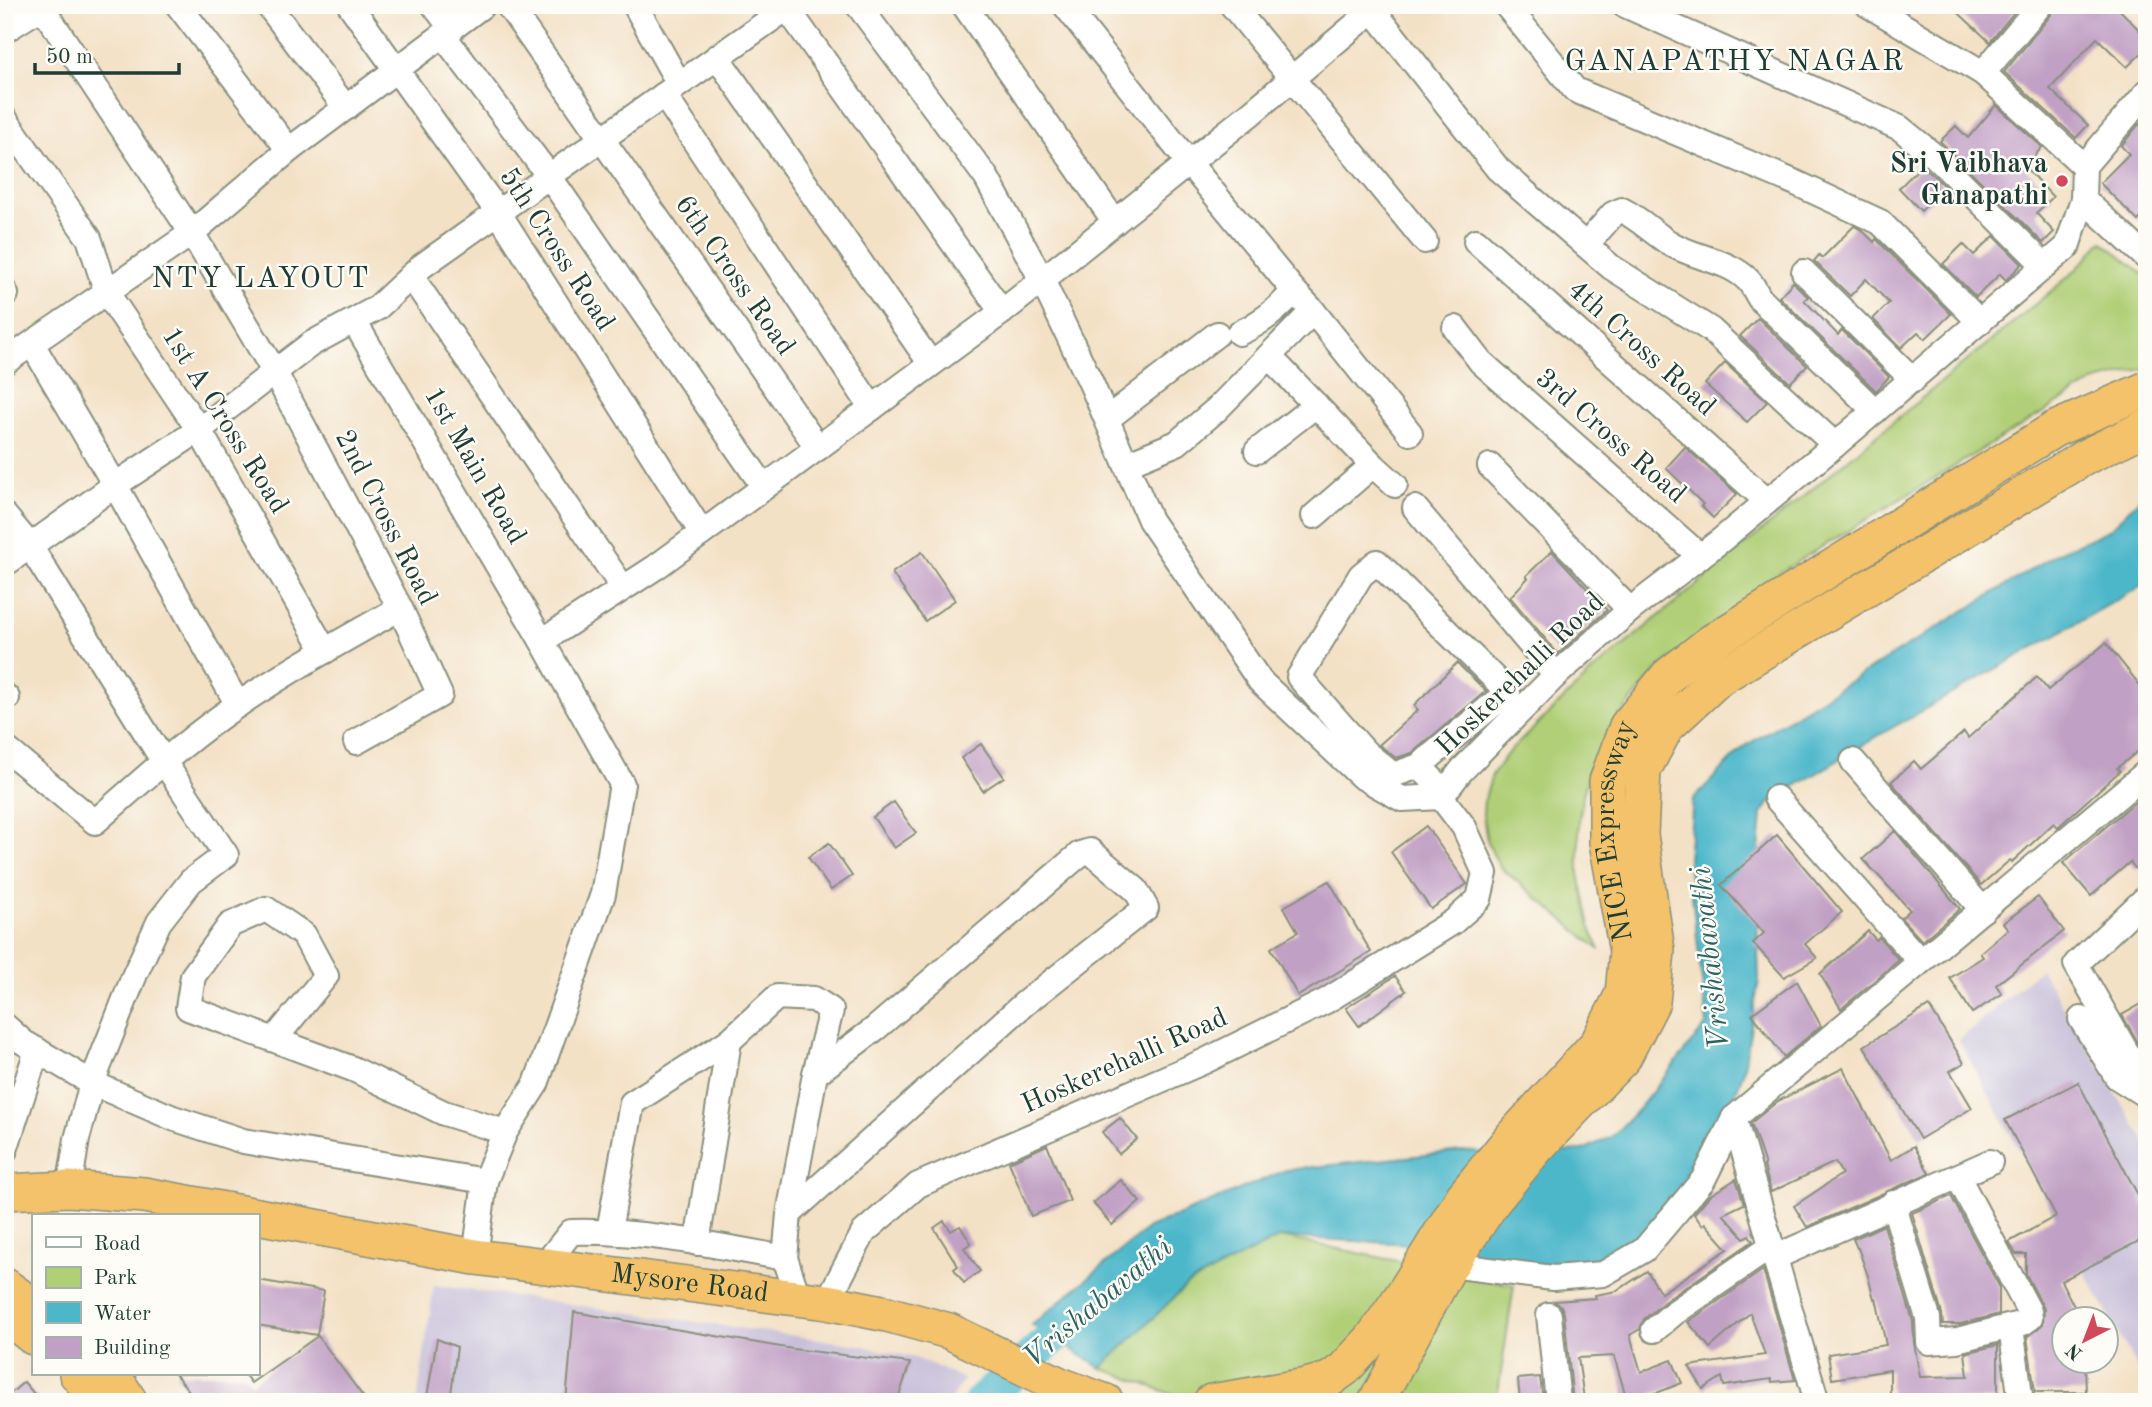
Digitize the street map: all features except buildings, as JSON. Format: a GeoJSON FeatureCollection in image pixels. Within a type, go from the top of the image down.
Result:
{"type":"FeatureCollection","features":[{"type":"Feature","properties":{"kind":"highway","name":"NICE Expressway"},"geometry":{"type":"LineString","coordinates":[[1211,1402],[1282,1391],[1329,1380],[1352,1362],[1372,1339],[1406,1290],[1447,1255],[1493,1201],[1525,1141],[1598,1043],[1623,994],[1627,951],[1607,842],[1608,781],[1627,726],[1668,676],[1710,643],[2055,429],[2147,389]]}},
{"type":"Feature","properties":{"kind":"highway","name":"NICE Expressway"},"geometry":{"type":"LineString","coordinates":[[1525,1141],[1623,1058],[1652,1002],[1657,951],[1640,835],[1641,809],[1643,771],[1666,727],[1719,678],[2085,457],[2147,427]]}},
{"type":"Feature","properties":{"kind":"highway","name":"Mysore Road"},"geometry":{"type":"LineString","coordinates":[[5,1192],[69,1189],[144,1195],[246,1214]]}},
{"type":"Feature","properties":{"kind":"highway","name":"Mysore Road"},"geometry":{"type":"LineString","coordinates":[[259,1216],[475,1257],[813,1301],[887,1314],[956,1335],[1086,1397]]}},
{"type":"Feature","properties":{"kind":"highway","name":"NICE Expressway"},"geometry":{"type":"LineString","coordinates":[[1376,1402],[1447,1255]]}},
{"type":"Feature","properties":{"kind":"highway"},"geometry":{"type":"LineString","coordinates":[[5,1286],[32,1305]]}},
{"type":"Feature","properties":{"kind":"highway"},"geometry":{"type":"LineString","coordinates":[[5,1315],[32,1335]]}},
{"type":"Feature","properties":{"kind":"highway"},"geometry":{"type":"LineString","coordinates":[[79,1376],[101,1402]]}},
{"type":"Feature","properties":{"kind":"highway"},"geometry":{"type":"LineString","coordinates":[[113,1376],[130,1402]]}},
{"type":"Feature","properties":{"kind":"street"},"geometry":{"type":"LineString","coordinates":[[178,5],[289,150]]}},
{"type":"Feature","properties":{"kind":"street"},"geometry":{"type":"LineString","coordinates":[[268,5],[346,108]]}},
{"type":"Feature","properties":{"kind":"street","name":"5th Cross Road"},"geometry":{"type":"LineString","coordinates":[[350,5],[498,212],[702,533]]}},
{"type":"Feature","properties":{"kind":"street"},"geometry":{"type":"LineString","coordinates":[[434,5],[447,32],[764,487]]}},
{"type":"Feature","properties":{"kind":"street"},"geometry":{"type":"LineString","coordinates":[[5,362],[192,233],[289,150],[483,5]]}},
{"type":"Feature","properties":{"kind":"street","name":"6th Cross Road"},"geometry":{"type":"LineString","coordinates":[[508,5],[818,448]]}},
{"type":"Feature","properties":{"kind":"street"},"geometry":{"type":"LineString","coordinates":[[635,5],[672,90],[872,408]]}},
{"type":"Feature","properties":{"kind":"street"},"geometry":{"type":"LineString","coordinates":[[858,5],[986,177],[1042,280],[1107,419],[1150,520],[1260,681],[1361,776],[1402,799],[1443,795]]}},
{"type":"Feature","properties":{"kind":"street"},"geometry":{"type":"LineString","coordinates":[[964,5],[1115,222]]}},
{"type":"Feature","properties":{"kind":"street"},"geometry":{"type":"LineString","coordinates":[[1065,5],[1189,163],[1313,311],[1410,433]]}},
{"type":"Feature","properties":{"kind":"street"},"geometry":{"type":"LineString","coordinates":[[1232,5],[1424,241]]}},
{"type":"Feature","properties":{"kind":"street"},"geometry":{"type":"LineString","coordinates":[[1506,5],[1575,90],[1796,183],[1880,222],[1980,322]]}},
{"type":"Feature","properties":{"kind":"street"},"geometry":{"type":"LineString","coordinates":[[1625,5],[1900,128],[1938,159],[2045,266]]}},
{"type":"Feature","properties":{"kind":"street"},"geometry":{"type":"LineString","coordinates":[[1983,73],[2040,5]]}},
{"type":"Feature","properties":{"kind":"street"},"geometry":{"type":"LineString","coordinates":[[5,30],[43,6]]}},
{"type":"Feature","properties":{"kind":"street","name":"2nd Cross Road"},"geometry":{"type":"LineString","coordinates":[[43,6],[192,233],[274,370],[400,608],[440,695],[356,742]]}},
{"type":"Feature","properties":{"kind":"street"},"geometry":{"type":"LineString","coordinates":[[5,564],[116,485],[200,430],[274,370],[311,344],[377,307],[411,276],[498,212],[787,6],[1002,312]]}},
{"type":"Feature","properties":{"kind":"street"},"geometry":{"type":"LineString","coordinates":[[542,641],[702,533],[1002,312],[1292,79],[1373,7],[1498,169],[1611,267],[1711,330],[1835,445]]}},
{"type":"Feature","properties":{"kind":"street"},"geometry":{"type":"LineString","coordinates":[[1878,7],[1983,73],[2084,166],[2147,92]]}},
{"type":"Feature","properties":{"kind":"street"},"geometry":{"type":"LineString","coordinates":[[717,57],[931,364]]}},
{"type":"Feature","properties":{"kind":"street","name":"1st A Cross Road"},"geometry":{"type":"LineString","coordinates":[[5,119],[89,238],[107,293],[200,430],[324,651]]}},
{"type":"Feature","properties":{"kind":"street","name":"Hoskerehalli Road"},"geometry":{"type":"LineString","coordinates":[[813,1301],[864,1232],[918,1185],[1205,1060],[1326,1001],[1453,922],[1479,899],[1485,873],[1464,827],[1443,795],[1461,771],[1556,675],[1630,610],[1835,445],[2067,247],[2083,199],[2084,166]]}},
{"type":"Feature","properties":{"kind":"street"},"geometry":{"type":"LineString","coordinates":[[2083,199],[2147,258]]}},
{"type":"Feature","properties":{"kind":"street"},"geometry":{"type":"LineString","coordinates":[[1586,245],[1613,214],[1622,210],[1637,217],[1678,248],[1733,270],[1749,281],[1760,299],[1875,411]]}},
{"type":"Feature","properties":{"kind":"street","name":"4th Cross Road"},"geometry":{"type":"LineString","coordinates":[[1476,241],[1767,501]]}},
{"type":"Feature","properties":{"kind":"street"},"geometry":{"type":"LineString","coordinates":[[1804,272],[1913,380]]}},
{"type":"Feature","properties":{"kind":"street"},"geometry":{"type":"LineString","coordinates":[[411,276],[623,588]]}},
{"type":"Feature","properties":{"kind":"street"},"geometry":{"type":"LineString","coordinates":[[1107,419],[1228,334],[1261,324],[1278,310],[1294,291]]}},
{"type":"Feature","properties":{"kind":"street"},"geometry":{"type":"LineString","coordinates":[[1126,464],[1177,443],[1217,409],[1313,311]]}},
{"type":"Feature","properties":{"kind":"street","name":"1st Main Road"},"geometry":{"type":"LineString","coordinates":[[355,321],[542,641],[622,784],[603,894],[536,1084],[505,1132],[485,1181],[475,1257]]}},
{"type":"Feature","properties":{"kind":"street","name":"3rd Cross Road"},"geometry":{"type":"LineString","coordinates":[[1455,328],[1481,362],[1700,556]]}},
{"type":"Feature","properties":{"kind":"street"},"geometry":{"type":"LineString","coordinates":[[32,344],[116,485],[238,705]]}},
{"type":"Feature","properties":{"kind":"street"},"geometry":{"type":"LineString","coordinates":[[1269,356],[1395,485]]}},
{"type":"Feature","properties":{"kind":"street"},"geometry":{"type":"LineString","coordinates":[[1257,451],[1316,405]]}},
{"type":"Feature","properties":{"kind":"street"},"geometry":{"type":"LineString","coordinates":[[1314,516],[1373,465]]}},
{"type":"Feature","properties":{"kind":"street"},"geometry":{"type":"LineString","coordinates":[[1490,466],[1630,610]]}},
{"type":"Feature","properties":{"kind":"street"},"geometry":{"type":"LineString","coordinates":[[1415,508],[1556,675]]}},
{"type":"Feature","properties":{"kind":"street"},"geometry":{"type":"LineString","coordinates":[[5,516],[30,546],[164,762],[226,855],[191,881],[159,922],[135,974],[92,1083],[77,1139],[69,1189]]}},
{"type":"Feature","properties":{"kind":"street"},"geometry":{"type":"LineString","coordinates":[[1377,562],[1508,692],[1419,766],[1393,775],[1365,752],[1299,677],[1361,575],[1377,562]]}},
{"type":"Feature","properties":{"kind":"street"},"geometry":{"type":"LineString","coordinates":[[5,748],[95,822],[164,762],[238,705],[324,651],[400,608]]}},
{"type":"Feature","properties":{"kind":"street"},"geometry":{"type":"LineString","coordinates":[[1853,761],[1983,910]]}},
{"type":"Feature","properties":{"kind":"street"},"geometry":{"type":"LineString","coordinates":[[1419,766],[1443,795]]}},
{"type":"Feature","properties":{"kind":"street"},"geometry":{"type":"LineString","coordinates":[[1447,1255],[1553,1278],[1603,1274],[1644,1250],[1703,1180],[1734,1118],[2147,772]]}},
{"type":"Feature","properties":{"kind":"street"},"geometry":{"type":"LineString","coordinates":[[1776,798],[1920,961]]}},
{"type":"Feature","properties":{"kind":"street"},"geometry":{"type":"LineString","coordinates":[[789,1214],[1025,1003],[1146,908],[1136,890],[1090,851],[1080,854],[876,1028],[815,1074]]}},
{"type":"Feature","properties":{"kind":"street"},"geometry":{"type":"LineString","coordinates":[[2147,898],[2076,964],[2147,1088]]}},
{"type":"Feature","properties":{"kind":"street"},"geometry":{"type":"LineString","coordinates":[[274,1040],[326,976],[304,935],[266,909],[229,925],[192,976],[188,1009],[353,1069],[444,1113],[505,1132]]}},
{"type":"Feature","properties":{"kind":"street"},"geometry":{"type":"LineString","coordinates":[[609,1231],[632,1103],[729,1041],[778,997],[814,999],[831,1010],[815,1074],[789,1214],[785,1258],[813,1301]]}},
{"type":"Feature","properties":{"kind":"street"},"geometry":{"type":"LineString","coordinates":[[2081,1019],[2117,1077],[2147,1096]]}},
{"type":"Feature","properties":{"kind":"street"},"geometry":{"type":"LineString","coordinates":[[5,1026],[23,1042],[92,1083],[173,1118],[243,1141],[485,1181]]}},
{"type":"Feature","properties":{"kind":"street"},"geometry":{"type":"LineString","coordinates":[[697,1242],[729,1041]]}},
{"type":"Feature","properties":{"kind":"street"},"geometry":{"type":"LineString","coordinates":[[5,1150],[9,1122],[37,1051]]}},
{"type":"Feature","properties":{"kind":"street"},"geometry":{"type":"LineString","coordinates":[[1734,1118],[1817,1402]]}},
{"type":"Feature","properties":{"kind":"street"},"geometry":{"type":"LineString","coordinates":[[1654,1329],[1674,1313],[1772,1252],[1990,1163]]}},
{"type":"Feature","properties":{"kind":"street"},"geometry":{"type":"LineString","coordinates":[[1893,1203],[1928,1318],[1929,1342],[1957,1340],[2023,1323],[2030,1318],[2029,1311],[1958,1177]]}},
{"type":"Feature","properties":{"kind":"street"},"geometry":{"type":"LineString","coordinates":[[544,1266],[571,1232],[609,1231],[697,1242],[785,1258]]}},
{"type":"Feature","properties":{"kind":"street"},"geometry":{"type":"LineString","coordinates":[[1549,1315],[1558,1402]]}},
{"type":"Feature","properties":{"kind":"street"},"geometry":{"type":"LineString","coordinates":[[2011,1327],[2021,1402]]}},
{"type":"Feature","properties":{"kind":"shaded area"},"geometry":{"type":"Polygon","coordinates":[[[2040,969],[2147,1145],[2147,1386],[2120,1336],[2120,1306],[2104,1306],[1959,1040],[2040,969]]]}},
{"type":"Feature","properties":{"kind":"shaded area"},"geometry":{"type":"Polygon","coordinates":[[[434,1285],[859,1345],[915,1358],[964,1379],[949,1402],[417,1402],[434,1285]]]}},
{"type":"Feature","properties":{"kind":"green space"},"geometry":{"type":"Polygon","coordinates":[[[2102,241],[2147,277],[2147,368],[2093,382],[1782,571],[1656,671],[1610,727],[1590,771],[1579,821],[1579,874],[1590,926],[1600,950],[1500,867],[1487,842],[1483,815],[1492,775],[1508,753],[1594,670],[2074,272],[2102,241]]]}},
{"type":"Feature","properties":{"kind":"green space"},"geometry":{"type":"Polygon","coordinates":[[[1280,1237],[1514,1285],[1497,1399],[1193,1402],[1101,1368],[1188,1284],[1280,1237]]]}},
{"type":"Feature","properties":{"kind":"water"},"geometry":{"type":"Polygon","coordinates":[[[2147,491],[2147,583],[1883,733],[1771,801],[1762,814],[1756,888],[1759,980],[1743,1073],[1710,1160],[1672,1212],[1618,1256],[1566,1270],[1410,1244],[1280,1237],[1188,1284],[1101,1368],[1032,1325],[1148,1228],[1286,1170],[1462,1151],[1530,1155],[1583,1150],[1613,1136],[1641,1106],[1707,1024],[1688,860],[1693,799],[1745,746],[2058,553],[2109,530],[2147,491]]]}},
{"type":"Feature","properties":{"kind":"waterway","name":"Vrishabavathi"},"geometry":{"type":"LineString","coordinates":[[981,1402],[1088,1306]]}},
{"type":"Feature","properties":{"kind":"place","name":"Sri Vaibhava Ganapathi"},"geometry":{"type":"Point","coordinates":[2062,181]}},
{"type":"Feature","properties":{"kind":"district","name":"GANAPATHY NAGAR"},"geometry":{"type":"Point","coordinates":[1735,62]}},
{"type":"Feature","properties":{"kind":"district","name":"NTY LAYOUT"},"geometry":{"type":"Point","coordinates":[261,279]}}]}
